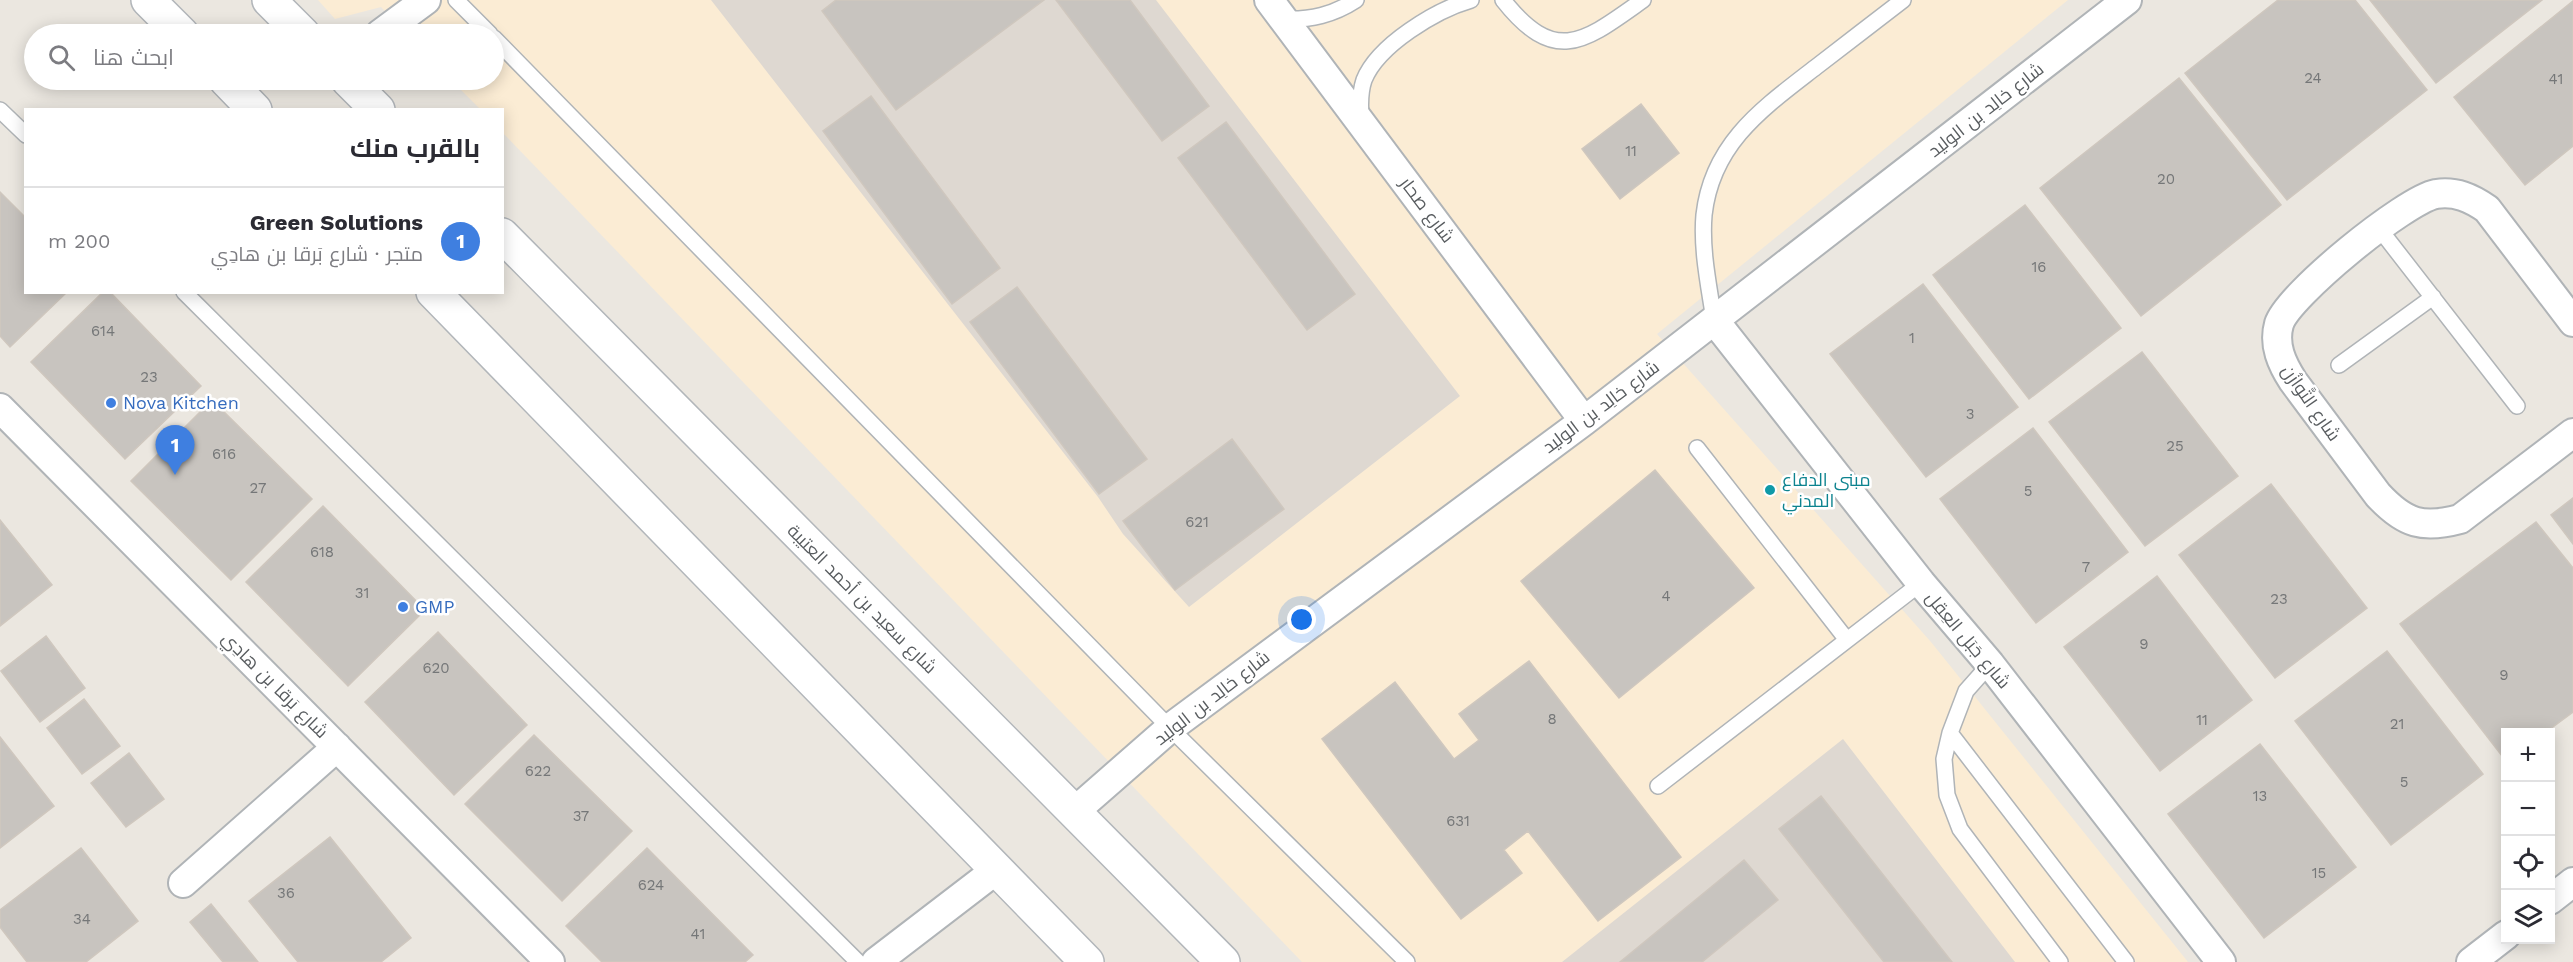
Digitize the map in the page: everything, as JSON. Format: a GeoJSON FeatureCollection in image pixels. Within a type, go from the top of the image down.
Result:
{"type":"FeatureCollection","features":[{"type":"Feature","properties":{"kind":"main road"},"geometry":{"type":"LineString","coordinates":[[148,0],[172,24]]}},
{"type":"Feature","properties":{"kind":"main road"},"geometry":{"type":"LineString","coordinates":[[269,0],[293,24]]}},
{"type":"Feature","properties":{"kind":"main road"},"geometry":{"type":"LineString","coordinates":[[236,90],[253,108]]}},
{"type":"Feature","properties":{"kind":"main road"},"geometry":{"type":"LineString","coordinates":[[358,90],[376,108]]}},
{"type":"Feature","properties":{"kind":"main road","name":"شارع سعيد بن أحمد العتيبة"},"geometry":{"type":"LineString","coordinates":[[504,237],[1223,962]]}},
{"type":"Feature","properties":{"kind":"main road"},"geometry":{"type":"LineString","coordinates":[[435,294],[1087,962]]}},
{"type":"Feature","properties":{"kind":"street"},"geometry":{"type":"LineString","coordinates":[[394,24],[426,0]]}},
{"type":"Feature","properties":{"kind":"street","name":"شارع خالِد بن الوليد"},"geometry":{"type":"LineString","coordinates":[[1074,812],[1170,728],[1584,421],[2126,0]]}},
{"type":"Feature","properties":{"kind":"street","name":"شارع صحار"},"geometry":{"type":"LineString","coordinates":[[1276,10],[1584,421]]}},
{"type":"Feature","properties":{"kind":"street","name":"شارع التَّوازُن"},"geometry":{"type":"LineString","coordinates":[[2573,322],[2487,209],[2472,199],[2454,194],[2436,194],[2418,200],[2378,227],[2289,307],[2279,324],[2278,344],[2282,363],[2293,381],[2394,512],[2415,523],[2438,525],[2460,519],[2573,433]]}},
{"type":"Feature","properties":{"kind":"street","name":"شارع جَبَل العِقِل"},"geometry":{"type":"LineString","coordinates":[[1714,320],[1921,583],[1990,664],[2221,962]]}},
{"type":"Feature","properties":{"kind":"street","name":"شارع بَرقا بن هادِي"},"geometry":{"type":"LineString","coordinates":[[0,408],[550,962]]}},
{"type":"Feature","properties":{"kind":"street"},"geometry":{"type":"LineString","coordinates":[[183,883],[337,747]]}},
{"type":"Feature","properties":{"kind":"street"},"geometry":{"type":"LineString","coordinates":[[876,962],[996,870]]}},
{"type":"Feature","properties":{"kind":"street"},"geometry":{"type":"LineString","coordinates":[[2555,896],[2573,882]]}},
{"type":"Feature","properties":{"kind":"street"},"geometry":{"type":"LineString","coordinates":[[2471,962],[2501,938]]}},
{"type":"Feature","properties":{"kind":"lane"},"geometry":{"type":"LineString","coordinates":[[456,0],[480,24]]}},
{"type":"Feature","properties":{"kind":"lane"},"geometry":{"type":"LineString","coordinates":[[1276,10],[1304,20],[1324,16],[1356,0]]}},
{"type":"Feature","properties":{"kind":"lane"},"geometry":{"type":"LineString","coordinates":[[1362,122],[1359,100],[1364,79],[1375,61],[1423,22],[1471,0]]}},
{"type":"Feature","properties":{"kind":"lane"},"geometry":{"type":"LineString","coordinates":[[1503,0],[1525,27],[1540,36],[1557,40],[1575,40],[1592,36],[1643,0]]}},
{"type":"Feature","properties":{"kind":"lane"},"geometry":{"type":"LineString","coordinates":[[1714,320],[1704,251],[1704,216],[1712,182],[1726,150],[1748,122],[1765,107],[1903,0]]}},
{"type":"Feature","properties":{"kind":"lane"},"geometry":{"type":"LineString","coordinates":[[504,48],[1170,728],[1407,962]]}},
{"type":"Feature","properties":{"kind":"lane"},"geometry":{"type":"LineString","coordinates":[[0,110],[24,133]]}},
{"type":"Feature","properties":{"kind":"lane"},"geometry":{"type":"LineString","coordinates":[[2378,227],[2517,406]]}},
{"type":"Feature","properties":{"kind":"lane"},"geometry":{"type":"LineString","coordinates":[[186,294],[858,962]]}},
{"type":"Feature","properties":{"kind":"lane"},"geometry":{"type":"LineString","coordinates":[[2339,365],[2433,297]]}},
{"type":"Feature","properties":{"kind":"lane"},"geometry":{"type":"LineString","coordinates":[[1697,448],[1847,640]]}},
{"type":"Feature","properties":{"kind":"lane"},"geometry":{"type":"LineString","coordinates":[[1658,786],[1921,583]]}},
{"type":"Feature","properties":{"kind":"lane"},"geometry":{"type":"LineString","coordinates":[[1990,664],[1966,692],[1950,733],[1944,759],[1947,795],[1960,829],[2060,962]]}},
{"type":"Feature","properties":{"kind":"lane"},"geometry":{"type":"LineString","coordinates":[[1950,733],[2126,962]]}},
{"type":"Feature","properties":{"kind":"shaded area"},"geometry":{"type":"Polygon","coordinates":[[[318,0],[2068,0],[1657,334],[1931,642],[2188,962],[1302,962],[504,134],[504,108],[479,108],[461,90],[504,90],[504,24],[397,24],[381,7],[335,19],[318,0]]]}},
{"type":"Feature","properties":{"kind":"shaded area"},"geometry":{"type":"Polygon","coordinates":[[[711,0],[1156,0],[1460,396],[1189,607],[1123,534],[1098,497],[711,0]]]}},
{"type":"Feature","properties":{"kind":"shaded area"},"geometry":{"type":"Polygon","coordinates":[[[1843,739],[2015,962],[1562,962],[1843,739]]]}},
{"type":"Feature","properties":{"kind":"building"},"geometry":{"type":"Polygon","coordinates":[[[836,0],[1044,0],[896,110],[822,11],[836,0]]]}},
{"type":"Feature","properties":{"kind":"building"},"geometry":{"type":"Polygon","coordinates":[[[1056,0],[1130,0],[1209,106],[1162,141],[1056,0]]]}},
{"type":"Feature","properties":{"kind":"building"},"geometry":{"type":"Polygon","coordinates":[[[2278,0],[2355,0],[2427,90],[2287,200],[2185,73],[2278,0]]]}},
{"type":"Feature","properties":{"kind":"building"},"geometry":{"type":"Polygon","coordinates":[[[2370,0],[2542,0],[2436,83],[2370,0]]]}},
{"type":"Feature","properties":{"kind":"building"},"geometry":{"type":"Polygon","coordinates":[[[2573,1],[2573,146],[2525,185],[2454,97],[2573,1]]]}},
{"type":"Feature","properties":{"kind":"building"},"geometry":{"type":"Polygon","coordinates":[[[2179,78],[2281,205],[2141,316],[2040,188],[2179,78]]]}},
{"type":"Feature","properties":{"kind":"building"},"geometry":{"type":"Polygon","coordinates":[[[871,96],[1000,268],[952,304],[823,131],[871,96]]]}},
{"type":"Feature","properties":{"kind":"building"},"geometry":{"type":"Polygon","coordinates":[[[1641,104],[1679,153],[1620,199],[1582,149],[1641,104]]]}},
{"type":"Feature","properties":{"kind":"building"},"geometry":{"type":"Polygon","coordinates":[[[1226,122],[1355,294],[1307,330],[1178,158],[1226,122]]]}},
{"type":"Feature","properties":{"kind":"building"},"geometry":{"type":"Polygon","coordinates":[[[0,192],[24,216],[24,294],[65,294],[10,347],[0,336],[0,192]]]}},
{"type":"Feature","properties":{"kind":"building"},"geometry":{"type":"Polygon","coordinates":[[[2025,205],[2121,328],[2029,399],[1933,275],[2025,205]]]}},
{"type":"Feature","properties":{"kind":"building"},"geometry":{"type":"Polygon","coordinates":[[[1923,284],[2018,407],[1926,477],[1830,354],[1923,284]]]}},
{"type":"Feature","properties":{"kind":"building"},"geometry":{"type":"Polygon","coordinates":[[[1017,287],[1147,459],[1099,494],[970,322],[1017,287]]]}},
{"type":"Feature","properties":{"kind":"building"},"geometry":{"type":"Polygon","coordinates":[[[101,294],[112,294],[201,386],[125,459],[31,362],[101,294]]]}},
{"type":"Feature","properties":{"kind":"building"},"geometry":{"type":"Polygon","coordinates":[[[2142,352],[2238,476],[2145,546],[2049,422],[2142,352]]]}},
{"type":"Feature","properties":{"kind":"building"},"geometry":{"type":"Polygon","coordinates":[[[212,400],[312,499],[231,580],[131,481],[212,400]]]}},
{"type":"Feature","properties":{"kind":"building"},"geometry":{"type":"Polygon","coordinates":[[[2033,428],[2128,552],[2036,623],[1940,499],[2033,428]]]}},
{"type":"Feature","properties":{"kind":"building"},"geometry":{"type":"Polygon","coordinates":[[[1232,439],[1284,509],[1175,590],[1123,521],[1232,439]]]}},
{"type":"Feature","properties":{"kind":"building"},"geometry":{"type":"Polygon","coordinates":[[[1655,470],[1754,588],[1619,698],[1521,581],[1655,470]]]}},
{"type":"Feature","properties":{"kind":"building"},"geometry":{"type":"Polygon","coordinates":[[[2271,484],[2367,608],[2275,678],[2179,555],[2271,484]]]}},
{"type":"Feature","properties":{"kind":"building"},"geometry":{"type":"Polygon","coordinates":[[[2573,498],[2573,544],[2551,515],[2573,498]]]}},
{"type":"Feature","properties":{"kind":"building"},"geometry":{"type":"Polygon","coordinates":[[[323,506],[425,610],[348,686],[246,582],[323,506]]]}},
{"type":"Feature","properties":{"kind":"building"},"geometry":{"type":"Polygon","coordinates":[[[0,520],[52,585],[0,626],[0,520]]]}},
{"type":"Feature","properties":{"kind":"building"},"geometry":{"type":"Polygon","coordinates":[[[2536,522],[2573,568],[2573,712],[2551,728],[2501,728],[2501,755],[2400,624],[2536,522]]]}},
{"type":"Feature","properties":{"kind":"building"},"geometry":{"type":"Polygon","coordinates":[[[2157,576],[2252,700],[2160,771],[2064,647],[2157,576]]]}},
{"type":"Feature","properties":{"kind":"building"},"geometry":{"type":"Polygon","coordinates":[[[438,632],[527,725],[454,795],[365,702],[438,632]]]}},
{"type":"Feature","properties":{"kind":"building"},"geometry":{"type":"Polygon","coordinates":[[[46,636],[85,688],[40,722],[1,671],[46,636]]]}},
{"type":"Feature","properties":{"kind":"building"},"geometry":{"type":"Polygon","coordinates":[[[2387,651],[2483,774],[2391,845],[2295,721],[2387,651]]]}},
{"type":"Feature","properties":{"kind":"building"},"geometry":{"type":"Polygon","coordinates":[[[1529,661],[1681,857],[1598,921],[1528,831],[1504,850],[1522,873],[1461,919],[1322,739],[1395,682],[1454,759],[1479,740],[1459,714],[1529,661]]]}},
{"type":"Feature","properties":{"kind":"building"},"geometry":{"type":"Polygon","coordinates":[[[84,699],[120,746],[82,774],[47,728],[84,699]]]}},
{"type":"Feature","properties":{"kind":"building"},"geometry":{"type":"Polygon","coordinates":[[[534,735],[632,831],[562,901],[465,804],[534,735]]]}},
{"type":"Feature","properties":{"kind":"building"},"geometry":{"type":"Polygon","coordinates":[[[0,737],[54,806],[0,848],[0,737]]]}},
{"type":"Feature","properties":{"kind":"building"},"geometry":{"type":"Polygon","coordinates":[[[2260,744],[2356,867],[2264,938],[2168,814],[2260,744]]]}},
{"type":"Feature","properties":{"kind":"building"},"geometry":{"type":"Polygon","coordinates":[[[129,753],[164,799],[126,827],[91,783],[129,753]]]}},
{"type":"Feature","properties":{"kind":"building"},"geometry":{"type":"Polygon","coordinates":[[[1821,796],[1952,962],[1884,962],[1779,829],[1821,796]]]}},
{"type":"Feature","properties":{"kind":"building"},"geometry":{"type":"Polygon","coordinates":[[[330,837],[411,938],[381,962],[298,962],[249,901],[330,837]]]}},
{"type":"Feature","properties":{"kind":"building"},"geometry":{"type":"Polygon","coordinates":[[[81,848],[138,921],[86,962],[27,962],[0,927],[0,910],[81,848]]]}},
{"type":"Feature","properties":{"kind":"building"},"geometry":{"type":"Polygon","coordinates":[[[647,848],[753,955],[745,962],[602,962],[566,926],[647,848]]]}},
{"type":"Feature","properties":{"kind":"building"},"geometry":{"type":"Polygon","coordinates":[[[1744,860],[1778,900],[1702,962],[1620,962],[1744,860]]]}},
{"type":"Feature","properties":{"kind":"building"},"geometry":{"type":"Polygon","coordinates":[[[211,904],[258,962],[223,962],[190,922],[211,904]]]}},
{"type":"Feature","properties":{"kind":"place","name":"Nova Kitchen"},"geometry":{"type":"Point","coordinates":[111,403]}},
{"type":"Feature","properties":{"kind":"place","name":"Green Solutions"},"geometry":{"type":"Point","coordinates":[175,475]}},
{"type":"Feature","properties":{"kind":"place","name":"مبنى الدفاع المدني"},"geometry":{"type":"Point","coordinates":[1770,490]}},
{"type":"Feature","properties":{"kind":"place","name":"GMP"},"geometry":{"type":"Point","coordinates":[403,607]}}]}
